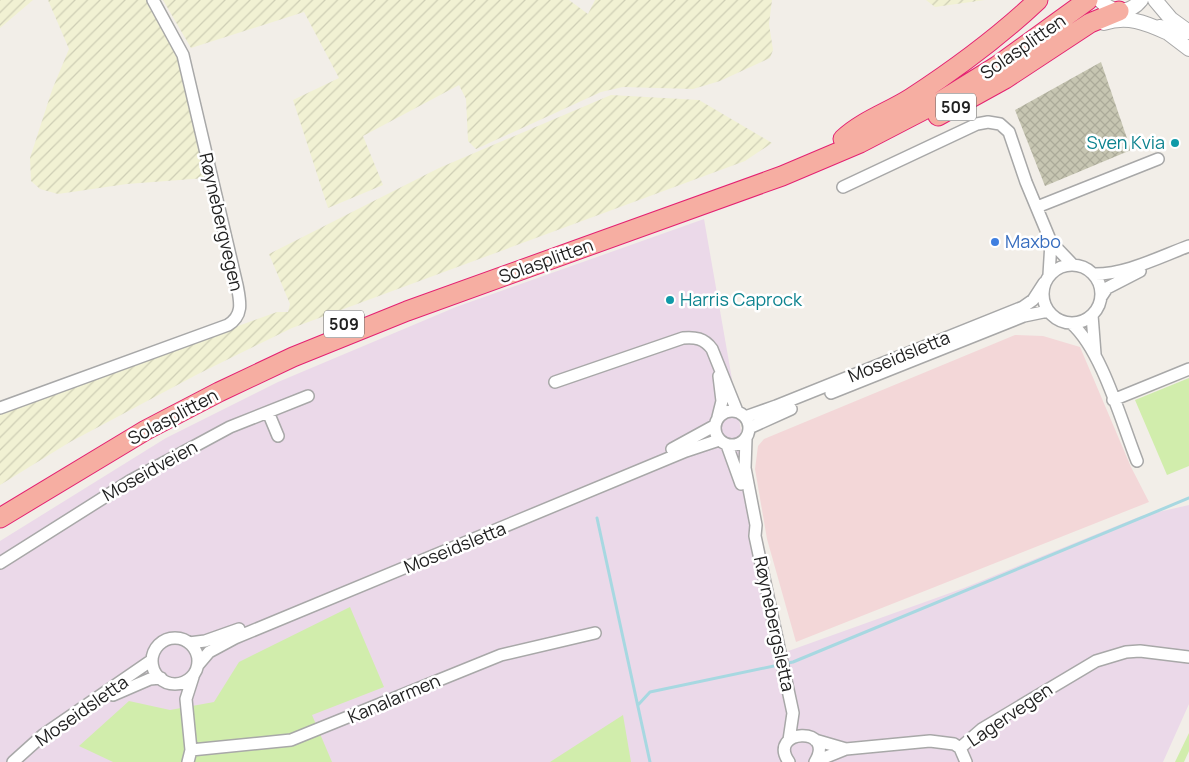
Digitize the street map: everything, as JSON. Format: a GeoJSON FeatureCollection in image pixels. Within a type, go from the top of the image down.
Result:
{"type":"FeatureCollection","features":[{"type":"Feature","properties":{"kind":"highway","name":"509"},"geometry":{"type":"LineString","coordinates":[[843,139],[854,128],[894,108],[930,85],[1038,0]]}},
{"type":"Feature","properties":{"kind":"highway","name":"Solasplitten"},"geometry":{"type":"LineString","coordinates":[[0,504],[140,421],[289,347],[405,301],[739,182],[843,139],[890,116],[1080,2]]}},
{"type":"Feature","properties":{"kind":"highway","name":"Solasplitten"},"geometry":{"type":"LineString","coordinates":[[0,518],[146,430],[219,392],[293,357],[408,311],[782,176],[860,143],[939,102],[997,66],[1080,2]]}},
{"type":"Feature","properties":{"kind":"highway","name":"509"},"geometry":{"type":"LineString","coordinates":[[782,176],[798,175],[893,138],[974,97],[1062,43],[1090,23],[1123,11]]}},
{"type":"Feature","properties":{"kind":"street","name":"Røynebergvegen"},"geometry":{"type":"LineString","coordinates":[[0,408],[228,325],[238,316],[240,303],[237,285],[183,55],[153,0]]}},
{"type":"Feature","properties":{"kind":"street"},"geometry":{"type":"LineString","coordinates":[[1100,0],[1108,7],[1153,21],[1189,49]]}},
{"type":"Feature","properties":{"kind":"street"},"geometry":{"type":"LineString","coordinates":[[1123,11],[1141,0]]}},
{"type":"Feature","properties":{"kind":"street"},"geometry":{"type":"LineString","coordinates":[[1156,0],[1171,19],[1189,32]]}},
{"type":"Feature","properties":{"kind":"street"},"geometry":{"type":"LineString","coordinates":[[1062,43],[1092,28],[1119,19],[1143,22],[1166,32]]}},
{"type":"Feature","properties":{"kind":"street"},"geometry":{"type":"LineString","coordinates":[[843,187],[977,124],[1000,124],[1008,132],[1051,242],[1073,265]]}},
{"type":"Feature","properties":{"kind":"street"},"geometry":{"type":"LineString","coordinates":[[1037,207],[1158,159]]}},
{"type":"Feature","properties":{"kind":"street"},"geometry":{"type":"LineString","coordinates":[[1051,242],[1044,303],[1054,317],[1070,323],[1080,331],[1096,356],[1137,461]]}},
{"type":"Feature","properties":{"kind":"street"},"geometry":{"type":"LineString","coordinates":[[1093,274],[1106,274],[1130,268],[1189,246]]}},
{"type":"Feature","properties":{"kind":"street"},"geometry":{"type":"LineString","coordinates":[[1070,323],[1086,320],[1092,315],[1107,288],[1132,274],[1189,253]]}},
{"type":"Feature","properties":{"kind":"street"},"geometry":{"type":"LineString","coordinates":[[1047,279],[1056,269],[1073,265],[1084,267],[1093,274],[1100,289],[1101,297]]}},
{"type":"Feature","properties":{"kind":"street","name":"Moseidsletta"},"geometry":{"type":"LineString","coordinates":[[741,414],[785,403],[1024,307],[1033,300],[1047,279]]}},
{"type":"Feature","properties":{"kind":"street","name":"Moseidsletta"},"geometry":{"type":"LineString","coordinates":[[748,433],[779,413],[1024,316],[1048,311]]}},
{"type":"Feature","properties":{"kind":"street"},"geometry":{"type":"LineString","coordinates":[[1092,315],[1096,356]]}},
{"type":"Feature","properties":{"kind":"street"},"geometry":{"type":"LineString","coordinates":[[555,382],[683,338],[694,337],[708,343],[718,362],[741,414],[748,433],[736,445],[723,443],[716,422],[722,401],[718,362]]}},
{"type":"Feature","properties":{"kind":"street"},"geometry":{"type":"LineString","coordinates":[[1113,400],[1189,370]]}},
{"type":"Feature","properties":{"kind":"street","name":"Moseidveien"},"geometry":{"type":"LineString","coordinates":[[0,563],[130,481],[230,427],[308,396]]}},
{"type":"Feature","properties":{"kind":"street"},"geometry":{"type":"LineString","coordinates":[[716,422],[727,411],[741,414]]}},
{"type":"Feature","properties":{"kind":"street"},"geometry":{"type":"LineString","coordinates":[[268,412],[278,436]]}},
{"type":"Feature","properties":{"kind":"street","name":"Moseidsletta"},"geometry":{"type":"LineString","coordinates":[[189,643],[232,632],[406,561],[684,444],[716,422]]}},
{"type":"Feature","properties":{"kind":"street","name":"Røynebergsletta"},"geometry":{"type":"LineString","coordinates":[[748,433],[745,462],[756,525],[755,536],[793,713],[789,740],[785,749],[789,762]]}},
{"type":"Feature","properties":{"kind":"street","name":"Moseidsletta"},"geometry":{"type":"LineString","coordinates":[[198,666],[209,652],[235,638],[686,451],[723,443]]}},
{"type":"Feature","properties":{"kind":"street","name":"Røynebergsletta"},"geometry":{"type":"LineString","coordinates":[[723,443],[738,470],[750,527],[755,536]]}},
{"type":"Feature","properties":{"kind":"street","name":"Kanalarmen"},"geometry":{"type":"LineString","coordinates":[[192,676],[186,699],[189,756],[291,740],[501,655],[595,633]]}},
{"type":"Feature","properties":{"kind":"street"},"geometry":{"type":"LineString","coordinates":[[177,638],[189,643],[197,653],[198,666],[192,676],[182,683],[166,681],[155,673],[152,660],[155,649],[165,640],[177,638]]}},
{"type":"Feature","properties":{"kind":"street","name":"Lagervegen"},"geometry":{"type":"LineString","coordinates":[[816,761],[846,749],[930,741],[946,742],[960,748],[982,729],[1096,662],[1126,652],[1152,651],[1189,658]]}},
{"type":"Feature","properties":{"kind":"street"},"geometry":{"type":"LineString","coordinates":[[1170,653],[1189,666]]}},
{"type":"Feature","properties":{"kind":"street","name":"Moseidsletta"},"geometry":{"type":"LineString","coordinates":[[13,762],[43,735],[152,660]]}},
{"type":"Feature","properties":{"kind":"street","name":"Moseidsletta"},"geometry":{"type":"LineString","coordinates":[[24,762],[83,715],[118,692],[150,679],[166,681]]}},
{"type":"Feature","properties":{"kind":"street","name":"Kanalarmen"},"geometry":{"type":"LineString","coordinates":[[166,681],[184,699],[187,709]]}},
{"type":"Feature","properties":{"kind":"street","name":"Røynebergsletta"},"geometry":{"type":"LineString","coordinates":[[793,713],[811,738]]}},
{"type":"Feature","properties":{"kind":"street"},"geometry":{"type":"LineString","coordinates":[[789,740],[798,735],[811,738],[819,750],[816,761]]}},
{"type":"Feature","properties":{"kind":"street","name":"Lagervegen"},"geometry":{"type":"LineString","coordinates":[[811,738],[846,749]]}},
{"type":"Feature","properties":{"kind":"street"},"geometry":{"type":"LineString","coordinates":[[960,748],[966,762]]}},
{"type":"Feature","properties":{"kind":"shaded area"},"geometry":{"type":"Polygon","coordinates":[[[0,0],[33,0],[0,28],[0,0]]]}},
{"type":"Feature","properties":{"kind":"shaded area"},"geometry":{"type":"Polygon","coordinates":[[[48,0],[146,0],[175,49],[206,178],[127,184],[58,194],[40,189],[31,181],[30,158],[52,90],[69,49],[48,0]]]}},
{"type":"Feature","properties":{"kind":"shaded area"},"geometry":{"type":"Polygon","coordinates":[[[163,0],[569,0],[588,14],[595,0],[772,0],[769,24],[773,50],[770,58],[720,81],[693,89],[623,87],[601,92],[476,149],[468,141],[466,99],[459,85],[363,136],[383,185],[328,208],[293,100],[339,78],[304,12],[191,48],[163,0]]]}},
{"type":"Feature","properties":{"kind":"shaded area"},"geometry":{"type":"Polygon","coordinates":[[[926,0],[985,0],[935,7],[926,0]]]}},
{"type":"Feature","properties":{"kind":"shaded area"},"geometry":{"type":"Polygon","coordinates":[[[1101,62],[1131,150],[1045,186],[1015,110],[1101,62]]]}},
{"type":"Feature","properties":{"kind":"shaded area"},"geometry":{"type":"Polygon","coordinates":[[[611,95],[699,100],[772,143],[745,161],[292,328],[198,374],[70,442],[0,485],[0,412],[277,312],[288,312],[290,304],[269,254],[439,168],[611,95]]]}},
{"type":"Feature","properties":{"kind":"shaded area"},"geometry":{"type":"Polygon","coordinates":[[[704,219],[780,654],[964,588],[1141,516],[1189,505],[1189,704],[1163,762],[0,762],[0,541],[166,438],[278,382],[456,307],[704,219]]]}},
{"type":"Feature","properties":{"kind":"shaded area"},"geometry":{"type":"Polygon","coordinates":[[[1015,335],[1043,336],[1080,347],[1131,467],[1149,502],[796,642],[767,539],[755,469],[758,446],[764,439],[1015,335]]]}},
{"type":"Feature","properties":{"kind":"green space"},"geometry":{"type":"Polygon","coordinates":[[[1189,378],[1189,466],[1167,475],[1135,400],[1189,378]]]}},
{"type":"Feature","properties":{"kind":"green space"},"geometry":{"type":"Polygon","coordinates":[[[350,607],[384,687],[312,715],[332,762],[113,762],[79,746],[129,701],[170,710],[214,702],[239,662],[350,607]]]}},
{"type":"Feature","properties":{"kind":"green space"},"geometry":{"type":"Polygon","coordinates":[[[623,715],[631,762],[550,762],[623,715]]]}},
{"type":"Feature","properties":{"kind":"green space"},"geometry":{"type":"Polygon","coordinates":[[[1189,733],[1189,751],[1184,762],[1175,762],[1189,733]]]}},
{"type":"Feature","properties":{"kind":"waterway"},"geometry":{"type":"LineString","coordinates":[[638,705],[650,692],[793,662],[1189,498]]}},
{"type":"Feature","properties":{"kind":"waterway"},"geometry":{"type":"LineString","coordinates":[[597,518],[650,762]]}},
{"type":"Feature","properties":{"kind":"place","name":"Sven Kvia"},"geometry":{"type":"Point","coordinates":[1175,143]}},
{"type":"Feature","properties":{"kind":"place","name":"Maxbo"},"geometry":{"type":"Point","coordinates":[995,242]}},
{"type":"Feature","properties":{"kind":"place","name":"Harris Caprock"},"geometry":{"type":"Point","coordinates":[670,300]}}]}
